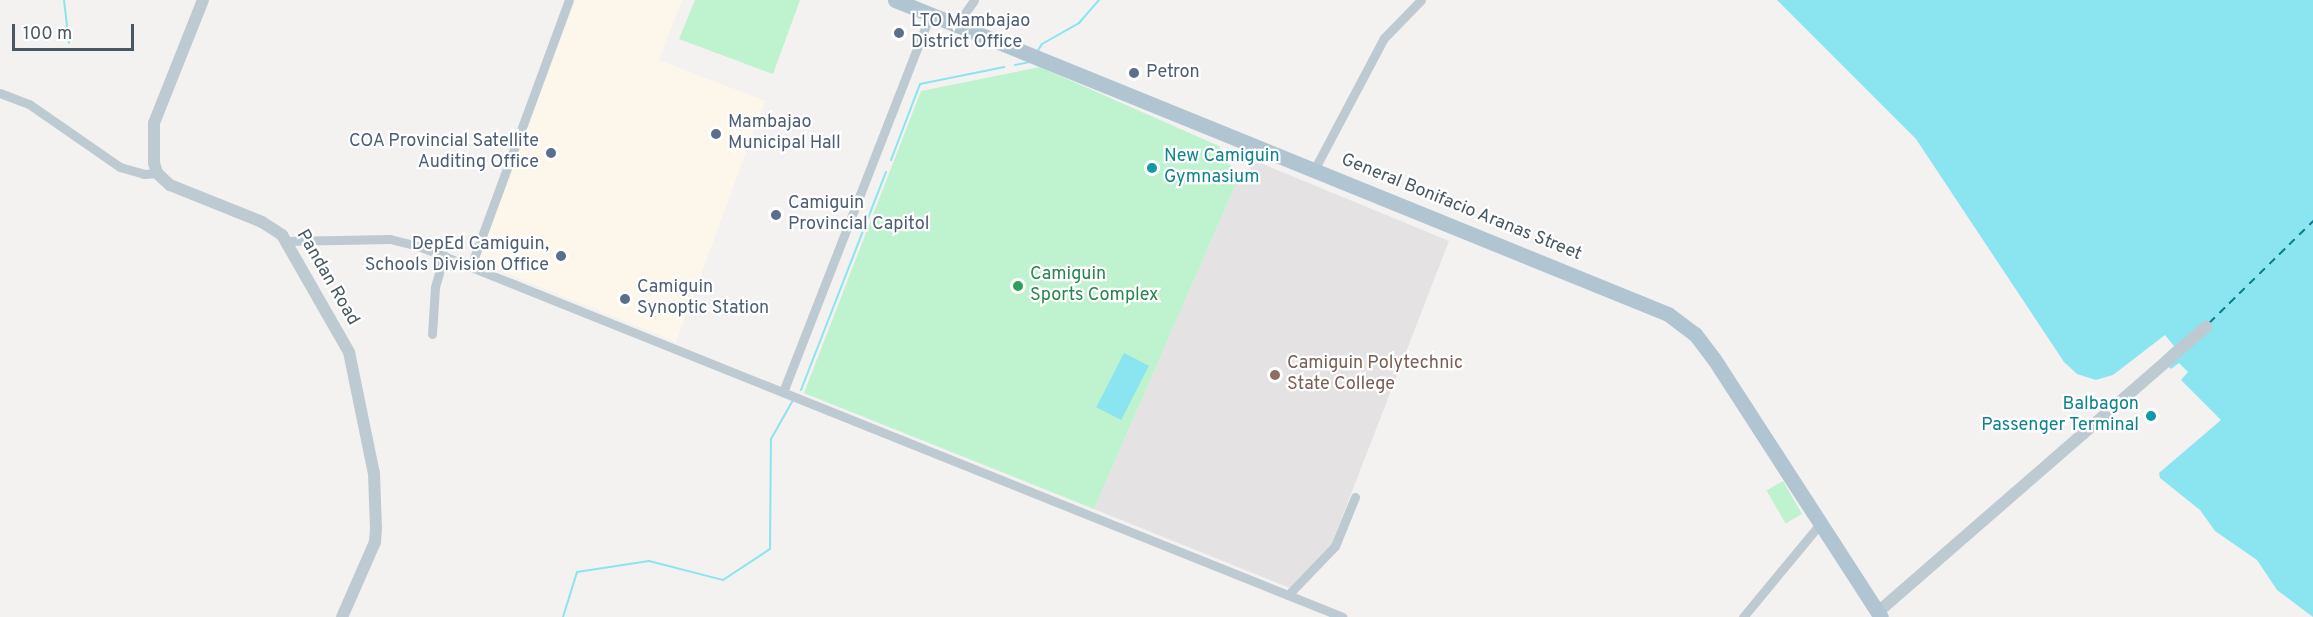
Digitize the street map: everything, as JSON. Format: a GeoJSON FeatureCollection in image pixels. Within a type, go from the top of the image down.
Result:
{"type":"FeatureCollection","features":[{"type":"Feature","properties":{"kind":"main road","name":"General Bonifacio Aranas Street"},"geometry":{"type":"LineString","coordinates":[[895,0],[958,23],[1314,170],[1653,306],[1682,323],[1714,359],[1819,525],[1880,615]]}},
{"type":"Feature","properties":{"kind":"street"},"geometry":{"type":"LineString","coordinates":[[0,93],[29,104],[120,167],[144,174],[157,173],[152,150],[154,123],[203,0]]}},
{"type":"Feature","properties":{"kind":"street"},"geometry":{"type":"LineString","coordinates":[[471,266],[570,0]]}},
{"type":"Feature","properties":{"kind":"street"},"geometry":{"type":"LineString","coordinates":[[958,23],[975,0]]}},
{"type":"Feature","properties":{"kind":"street"},"geometry":{"type":"LineString","coordinates":[[1314,170],[1384,38],[1421,0]]}},
{"type":"Feature","properties":{"kind":"street"},"geometry":{"type":"LineString","coordinates":[[783,392],[931,13]]}},
{"type":"Feature","properties":{"kind":"street","name":"Pandan Road"},"geometry":{"type":"LineString","coordinates":[[157,173],[170,185],[262,222],[287,241],[349,352],[374,474],[375,542],[342,617]]}},
{"type":"Feature","properties":{"kind":"street"},"geometry":{"type":"LineString","coordinates":[[287,241],[390,239],[444,255],[1343,617]]}},
{"type":"Feature","properties":{"kind":"street"},"geometry":{"type":"LineString","coordinates":[[432,334],[435,287],[444,255]]}},
{"type":"Feature","properties":{"kind":"street"},"geometry":{"type":"LineString","coordinates":[[1880,615],[2206,327]]}},
{"type":"Feature","properties":{"kind":"street"},"geometry":{"type":"LineString","coordinates":[[1288,595],[1335,546],[1355,497]]}},
{"type":"Feature","properties":{"kind":"street"},"geometry":{"type":"LineString","coordinates":[[1743,617],[1819,525]]}},
{"type":"Feature","properties":{"kind":"shaded area"},"geometry":{"type":"Polygon","coordinates":[[[575,0],[682,0],[659,60],[765,101],[676,342],[478,262],[575,0]]]}},
{"type":"Feature","properties":{"kind":"shaded area","name":"Camiguin Polytechnic State College"},"geometry":{"type":"Polygon","coordinates":[[[1258,162],[1449,241],[1332,543],[1290,588],[1094,509],[1238,179],[1258,162]]]}},
{"type":"Feature","properties":{"kind":"green space"},"geometry":{"type":"Polygon","coordinates":[[[695,0],[800,0],[773,74],[679,39],[695,0]]]}},
{"type":"Feature","properties":{"kind":"green space","name":"Camiguin Sports Complex"},"geometry":{"type":"Polygon","coordinates":[[[1040,67],[1219,146],[1238,179],[1094,509],[804,393],[921,91],[1040,67]]]}},
{"type":"Feature","properties":{"kind":"green space"},"geometry":{"type":"Polygon","coordinates":[[[1783,481],[1802,514],[1786,523],[1767,490],[1783,481]]]}},
{"type":"Feature","properties":{"kind":"water"},"geometry":{"type":"Polygon","coordinates":[[[1777,0],[2313,0],[2313,617],[2277,590],[2257,560],[2215,531],[2200,510],[2160,478],[2159,473],[2221,420],[2181,380],[2188,372],[2179,363],[2171,369],[2161,358],[2174,346],[2165,335],[2113,375],[2096,380],[2077,374],[2064,362],[1916,139],[1777,0]]]}},
{"type":"Feature","properties":{"kind":"water"},"geometry":{"type":"Polygon","coordinates":[[[1124,353],[1149,366],[1121,420],[1096,407],[1124,353]]]}},
{"type":"Feature","properties":{"kind":"waterway"},"geometry":{"type":"LineString","coordinates":[[64,0],[69,43]]}},
{"type":"Feature","properties":{"kind":"waterway"},"geometry":{"type":"LineString","coordinates":[[1037,52],[1042,44],[1079,23],[1099,0]]}},
{"type":"Feature","properties":{"kind":"waterway"},"geometry":{"type":"LineString","coordinates":[[1015,65],[1030,62]]}},
{"type":"Feature","properties":{"kind":"waterway"},"geometry":{"type":"LineString","coordinates":[[891,160],[920,84],[1004,67]]}},
{"type":"Feature","properties":{"kind":"waterway"},"geometry":{"type":"LineString","coordinates":[[801,390],[886,172]]}},
{"type":"Feature","properties":{"kind":"waterway"},"geometry":{"type":"LineString","coordinates":[[563,617],[577,572],[649,561],[723,580],[770,549],[771,439],[792,402]]}},
{"type":"Feature","properties":{"kind":"ferry route"},"geometry":{"type":"LineString","coordinates":[[2209,323],[2313,221]]}},
{"type":"Feature","properties":{"kind":"place","name":"LTO Mambajao District Office"},"geometry":{"type":"Point","coordinates":[899,33]}},
{"type":"Feature","properties":{"kind":"place","name":"Petron"},"geometry":{"type":"Point","coordinates":[1134,73]}},
{"type":"Feature","properties":{"kind":"place","name":"Mambajao Municipal Hall"},"geometry":{"type":"Point","coordinates":[716,134]}},
{"type":"Feature","properties":{"kind":"place","name":"COA Provincial Satellite Auditing Office"},"geometry":{"type":"Point","coordinates":[551,153]}},
{"type":"Feature","properties":{"kind":"place","name":"New Camiguin Gymnasium"},"geometry":{"type":"Point","coordinates":[1152,168]}},
{"type":"Feature","properties":{"kind":"place","name":"Camiguin Provincial Capitol"},"geometry":{"type":"Point","coordinates":[776,215]}},
{"type":"Feature","properties":{"kind":"place","name":"DepEd Camiguin, Schools Division Office"},"geometry":{"type":"Point","coordinates":[561,256]}},
{"type":"Feature","properties":{"kind":"place","name":"Camiguin Sports Complex"},"geometry":{"type":"Point","coordinates":[1018,286]}},
{"type":"Feature","properties":{"kind":"place","name":"Camiguin Synoptic Station"},"geometry":{"type":"Point","coordinates":[625,299]}},
{"type":"Feature","properties":{"kind":"place","name":"Camiguin Polytechnic State College"},"geometry":{"type":"Point","coordinates":[1275,375]}},
{"type":"Feature","properties":{"kind":"place","name":"Balbagon Passenger Terminal"},"geometry":{"type":"Point","coordinates":[2151,416]}}]}
